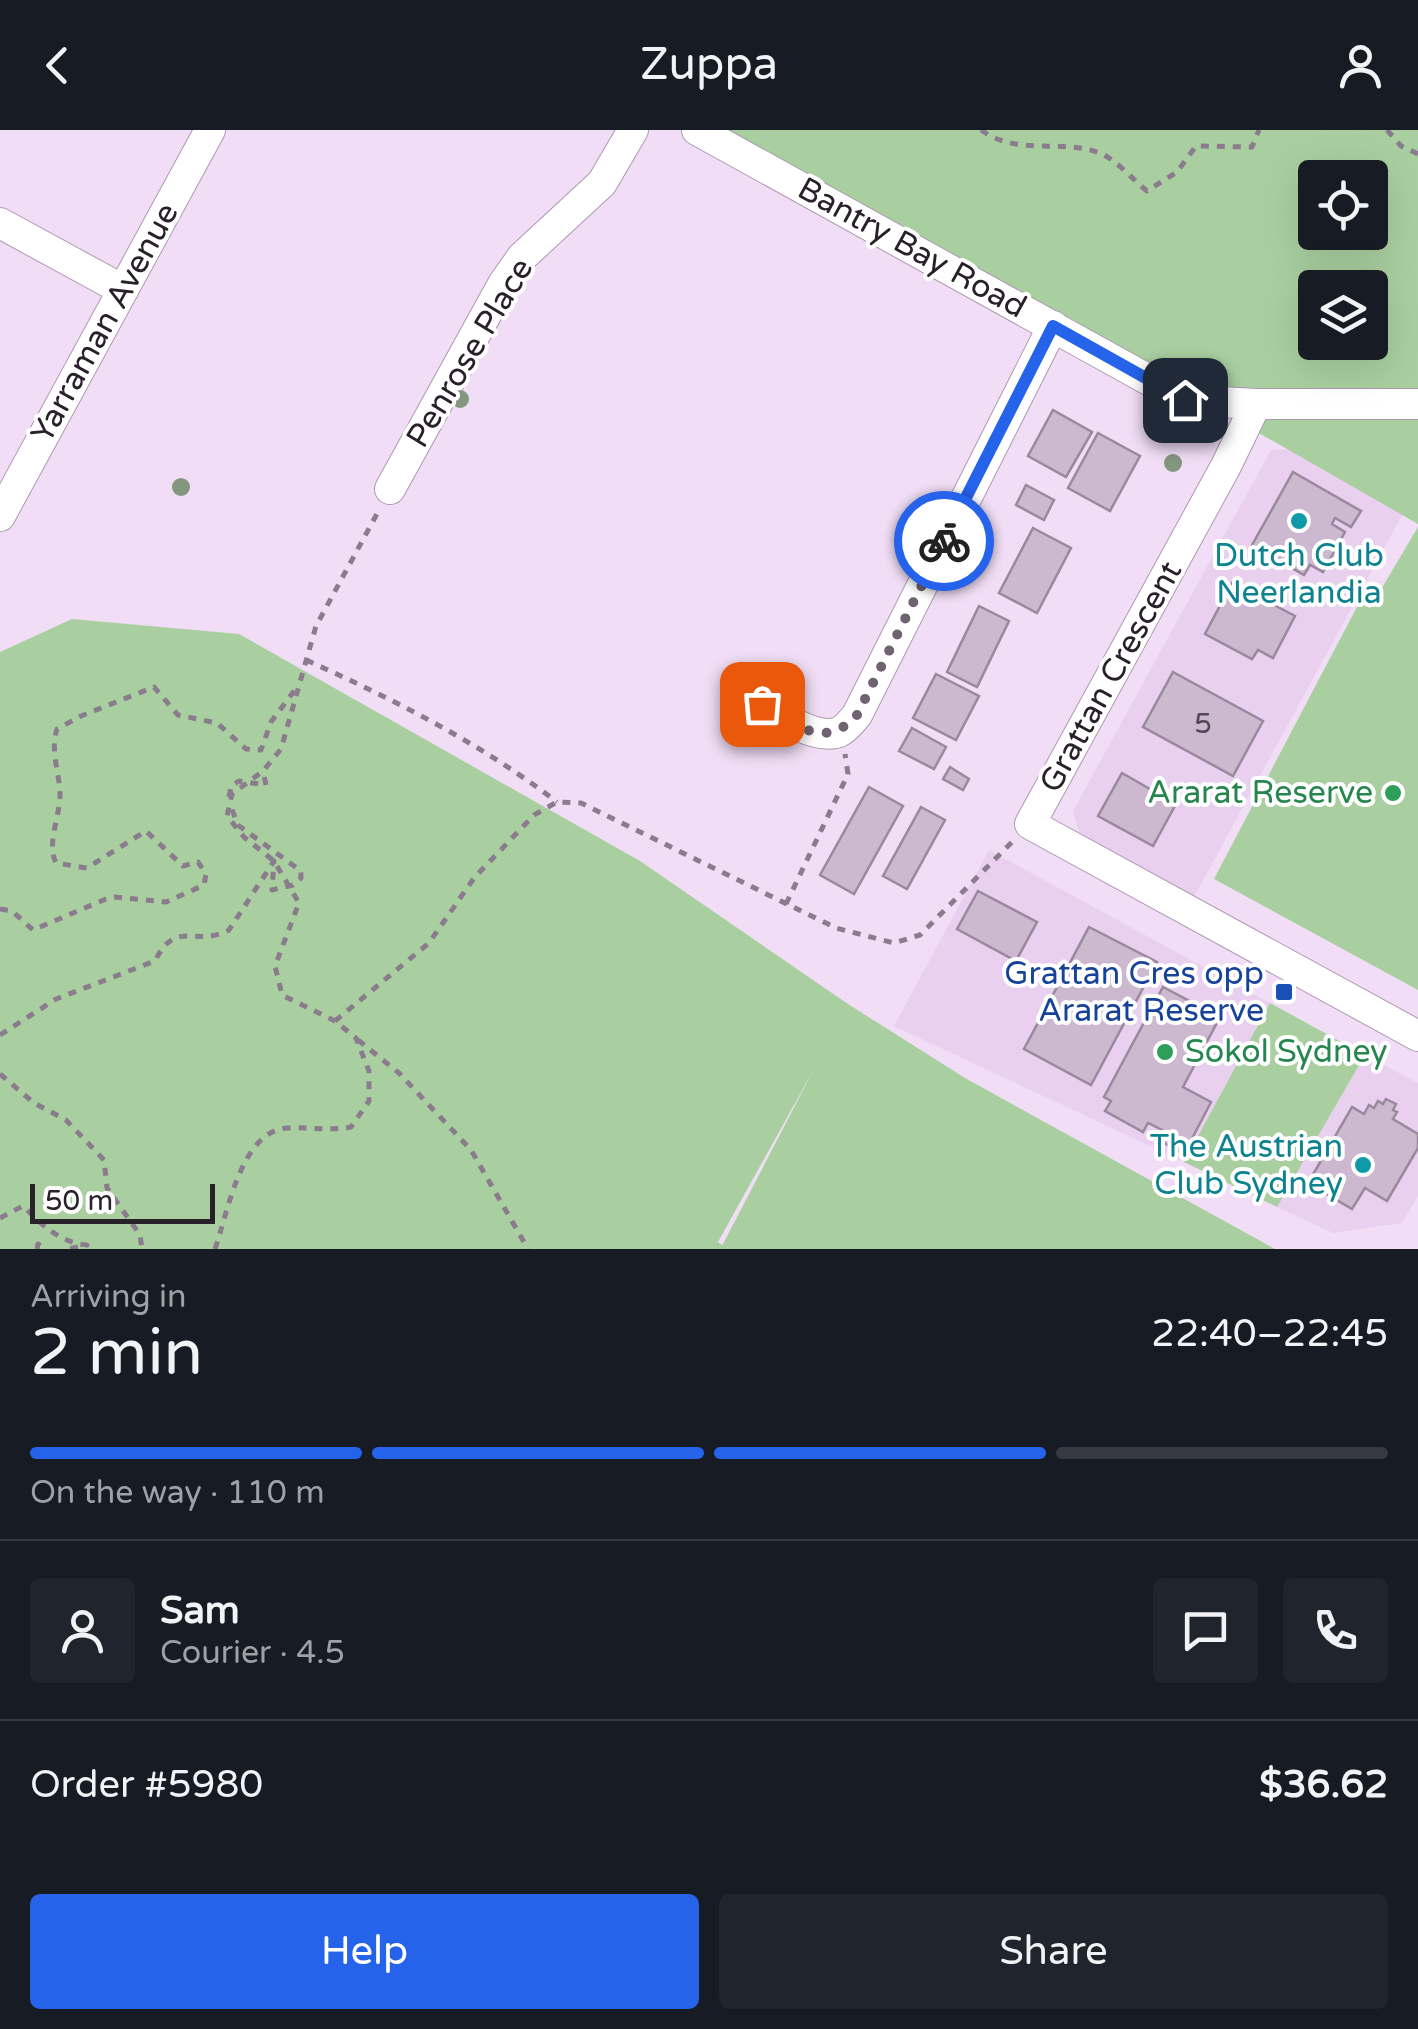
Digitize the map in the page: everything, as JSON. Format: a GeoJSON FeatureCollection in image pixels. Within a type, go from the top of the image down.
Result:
{"type":"FeatureCollection","features":[{"type":"Feature","properties":{"kind":"street","name":"Yarraman Avenue"},"geometry":{"type":"LineString","coordinates":[[0,516],[210,130]]}},
{"type":"Feature","properties":{"kind":"street","name":"Penrose Place"},"geometry":{"type":"LineString","coordinates":[[390,489],[503,284],[522,257],[602,183],[633,130]]}},
{"type":"Feature","properties":{"kind":"street","name":"Bantry Bay Road"},"geometry":{"type":"LineString","coordinates":[[698,130],[1185,400],[1418,404]]}},
{"type":"Feature","properties":{"kind":"street"},"geometry":{"type":"LineString","coordinates":[[0,223],[124,290]]}},
{"type":"Feature","properties":{"kind":"street"},"geometry":{"type":"LineString","coordinates":[[737,688],[786,719],[822,735],[842,732],[857,715],[1053,326]]}},
{"type":"Feature","properties":{"kind":"street","name":"Grattan Crescent"},"geometry":{"type":"LineString","coordinates":[[1256,404],[1030,824],[1418,1036]]}},
{"type":"Feature","properties":{"kind":"path"},"geometry":{"type":"LineString","coordinates":[[981,130],[1023,148],[1075,146],[1103,153],[1148,192],[1178,172],[1196,146],[1252,147],[1259,130]]}},
{"type":"Feature","properties":{"kind":"path"},"geometry":{"type":"LineString","coordinates":[[1387,130],[1401,146],[1418,154]]}},
{"type":"Feature","properties":{"kind":"path"},"geometry":{"type":"LineString","coordinates":[[390,489],[316,626],[281,749],[232,794],[227,816],[244,837],[274,861],[299,903],[276,966],[282,995],[335,1020],[399,1073],[471,1150],[528,1249]]}},
{"type":"Feature","properties":{"kind":"path"},"geometry":{"type":"LineString","coordinates":[[306,660],[397,700],[514,769],[558,802]]}},
{"type":"Feature","properties":{"kind":"path"},"geometry":{"type":"LineString","coordinates":[[0,909],[12,911],[32,930],[114,896],[166,902],[204,885],[206,874],[198,862],[183,866],[146,831],[87,868],[56,863],[51,854],[60,796],[54,738],[57,729],[154,687],[178,715],[217,723],[246,749],[261,750],[271,722],[299,685]]}},
{"type":"Feature","properties":{"kind":"path"},"geometry":{"type":"LineString","coordinates":[[786,904],[848,774],[842,732]]}},
{"type":"Feature","properties":{"kind":"path"},"geometry":{"type":"LineString","coordinates":[[262,770],[266,784],[238,782],[232,786],[228,800],[238,825],[301,871],[301,878],[293,885],[272,890],[274,861]]}},
{"type":"Feature","properties":{"kind":"path"},"geometry":{"type":"LineString","coordinates":[[335,1020],[429,944],[474,878],[534,814],[558,802],[580,803],[836,928],[894,943],[920,935],[1030,824]]}},
{"type":"Feature","properties":{"kind":"path"},"geometry":{"type":"LineString","coordinates":[[0,1035],[56,999],[155,961],[170,937],[218,935],[229,930],[274,861]]}},
{"type":"Feature","properties":{"kind":"path"},"geometry":{"type":"LineString","coordinates":[[216,1249],[247,1156],[262,1136],[285,1128],[325,1132],[351,1127],[370,1101],[369,1071],[356,1038]]}},
{"type":"Feature","properties":{"kind":"path"},"geometry":{"type":"LineString","coordinates":[[0,1074],[34,1103],[66,1120],[104,1160],[107,1188],[140,1234],[142,1249]]}},
{"type":"Feature","properties":{"kind":"path"},"geometry":{"type":"LineString","coordinates":[[0,1218],[23,1206],[48,1230],[87,1245],[68,1249]]}},
{"type":"Feature","properties":{"kind":"path"},"geometry":{"type":"LineString","coordinates":[[38,1249],[38,1244],[46,1249]]}},
{"type":"Feature","properties":{"kind":"shaded area"},"geometry":{"type":"Polygon","coordinates":[[[1418,447],[1418,486],[1194,897],[1080,835],[1073,811],[1271,450],[1418,447]]]}},
{"type":"Feature","properties":{"kind":"shaded area"},"geometry":{"type":"Polygon","coordinates":[[[989,850],[1270,1003],[1184,1162],[894,1026],[989,850]]]}},
{"type":"Feature","properties":{"kind":"shaded area"},"geometry":{"type":"Polygon","coordinates":[[[1365,1055],[1418,1083],[1418,1196],[1402,1223],[1333,1233],[1277,1207],[1365,1055]]]}},
{"type":"Feature","properties":{"kind":"green space"},"geometry":{"type":"Polygon","coordinates":[[[729,130],[1418,130],[1418,524],[729,130]]]}},
{"type":"Feature","properties":{"kind":"green space","name":"Ararat Reserve"},"geometry":{"type":"Polygon","coordinates":[[[1418,527],[1418,990],[1214,879],[1359,603],[1370,608],[1418,527]]]}},
{"type":"Feature","properties":{"kind":"green space"},"geometry":{"type":"Polygon","coordinates":[[[72,619],[239,634],[640,861],[848,1004],[965,1078],[1275,1249],[0,1249],[0,652],[72,619]],[[814,1069],[718,1242],[722,1245],[814,1069]]]}},
{"type":"Feature","properties":{"kind":"green space"},"geometry":{"type":"Polygon","coordinates":[[[1270,1003],[1365,1055],[1277,1207],[1184,1162],[1270,1003]]]}},
{"type":"Feature","properties":{"kind":"building"},"geometry":{"type":"Polygon","coordinates":[[[1053,410],[1092,432],[1066,477],[1028,456],[1053,410]]]}},
{"type":"Feature","properties":{"kind":"building"},"geometry":{"type":"Polygon","coordinates":[[[1098,433],[1140,456],[1110,511],[1068,488],[1098,433]]]}},
{"type":"Feature","properties":{"kind":"building","name":"Dutch Club Neerlandia"},"geometry":{"type":"Polygon","coordinates":[[[1293,472],[1361,511],[1351,527],[1335,518],[1332,524],[1345,532],[1323,572],[1310,565],[1304,575],[1252,545],[1293,472]]]}},
{"type":"Feature","properties":{"kind":"building"},"geometry":{"type":"Polygon","coordinates":[[[1026,485],[1054,500],[1044,520],[1016,505],[1026,485]]]}},
{"type":"Feature","properties":{"kind":"building"},"geometry":{"type":"Polygon","coordinates":[[[1033,528],[1071,548],[1037,613],[999,593],[1033,528]]]}},
{"type":"Feature","properties":{"kind":"building"},"geometry":{"type":"Polygon","coordinates":[[[1232,583],[1295,616],[1273,658],[1258,650],[1252,659],[1205,634],[1232,583]]]}},
{"type":"Feature","properties":{"kind":"building"},"geometry":{"type":"Polygon","coordinates":[[[979,606],[1009,621],[977,687],[947,672],[979,606]]]}},
{"type":"Feature","properties":{"kind":"building"},"geometry":{"type":"Polygon","coordinates":[[[1173,672],[1263,721],[1233,776],[1143,727],[1173,672]]]}},
{"type":"Feature","properties":{"kind":"building"},"geometry":{"type":"Polygon","coordinates":[[[936,674],[979,696],[956,740],[913,718],[936,674]]]}},
{"type":"Feature","properties":{"kind":"building"},"geometry":{"type":"Polygon","coordinates":[[[912,728],[946,747],[934,769],[899,751],[912,728]]]}},
{"type":"Feature","properties":{"kind":"building"},"geometry":{"type":"Polygon","coordinates":[[[950,767],[969,779],[963,790],[943,779],[950,767]]]}},
{"type":"Feature","properties":{"kind":"building"},"geometry":{"type":"Polygon","coordinates":[[[1122,773],[1176,804],[1153,846],[1098,816],[1122,773]]]}},
{"type":"Feature","properties":{"kind":"building"},"geometry":{"type":"Polygon","coordinates":[[[869,787],[903,806],[854,894],[820,875],[869,787]]]}},
{"type":"Feature","properties":{"kind":"building"},"geometry":{"type":"Polygon","coordinates":[[[921,807],[945,820],[907,889],[883,876],[921,807]]]}},
{"type":"Feature","properties":{"kind":"building"},"geometry":{"type":"Polygon","coordinates":[[[978,891],[1037,922],[1016,961],[957,929],[978,891]]]}},
{"type":"Feature","properties":{"kind":"building"},"geometry":{"type":"Polygon","coordinates":[[[1089,927],[1157,962],[1091,1085],[1024,1049],[1089,927]]]}},
{"type":"Feature","properties":{"kind":"building","name":"Sokol Sydney"},"geometry":{"type":"Polygon","coordinates":[[[1163,987],[1220,1017],[1183,1087],[1211,1102],[1184,1154],[1157,1139],[1162,1130],[1148,1123],[1143,1132],[1105,1111],[1111,1101],[1104,1097],[1163,987]]]}},
{"type":"Feature","properties":{"kind":"building","name":"The Austrian Club Sydney"},"geometry":{"type":"Polygon","coordinates":[[[1386,1099],[1396,1104],[1393,1119],[1418,1134],[1418,1148],[1387,1201],[1365,1188],[1352,1209],[1308,1183],[1352,1107],[1364,1114],[1369,1105],[1374,1108],[1378,1101],[1383,1104],[1386,1099]]]}},
{"type":"Feature","properties":{"kind":"way so far"},"geometry":{"type":"LineString","coordinates":[[762,704],[822,735],[842,732],[857,715],[944,541]]}},
{"type":"Feature","properties":{"kind":"place","name":"Dutch Club Neerlandia"},"geometry":{"type":"Point","coordinates":[1299,521]}},
{"type":"Feature","properties":{"kind":"place","name":"Ararat Reserve"},"geometry":{"type":"Point","coordinates":[1393,793]}},
{"type":"Feature","properties":{"kind":"place","name":"Grattan Cres opp Ararat Reserve"},"geometry":{"type":"Point","coordinates":[1284,992]}},
{"type":"Feature","properties":{"kind":"place","name":"Sokol Sydney"},"geometry":{"type":"Point","coordinates":[1165,1052]}},
{"type":"Feature","properties":{"kind":"place","name":"The Austrian Club Sydney"},"geometry":{"type":"Point","coordinates":[1363,1165]}},
{"type":"Feature","properties":{"kind":"route"},"geometry":{"type":"LineString","coordinates":[[944,541],[1053,326],[1185,400]]}}]}
